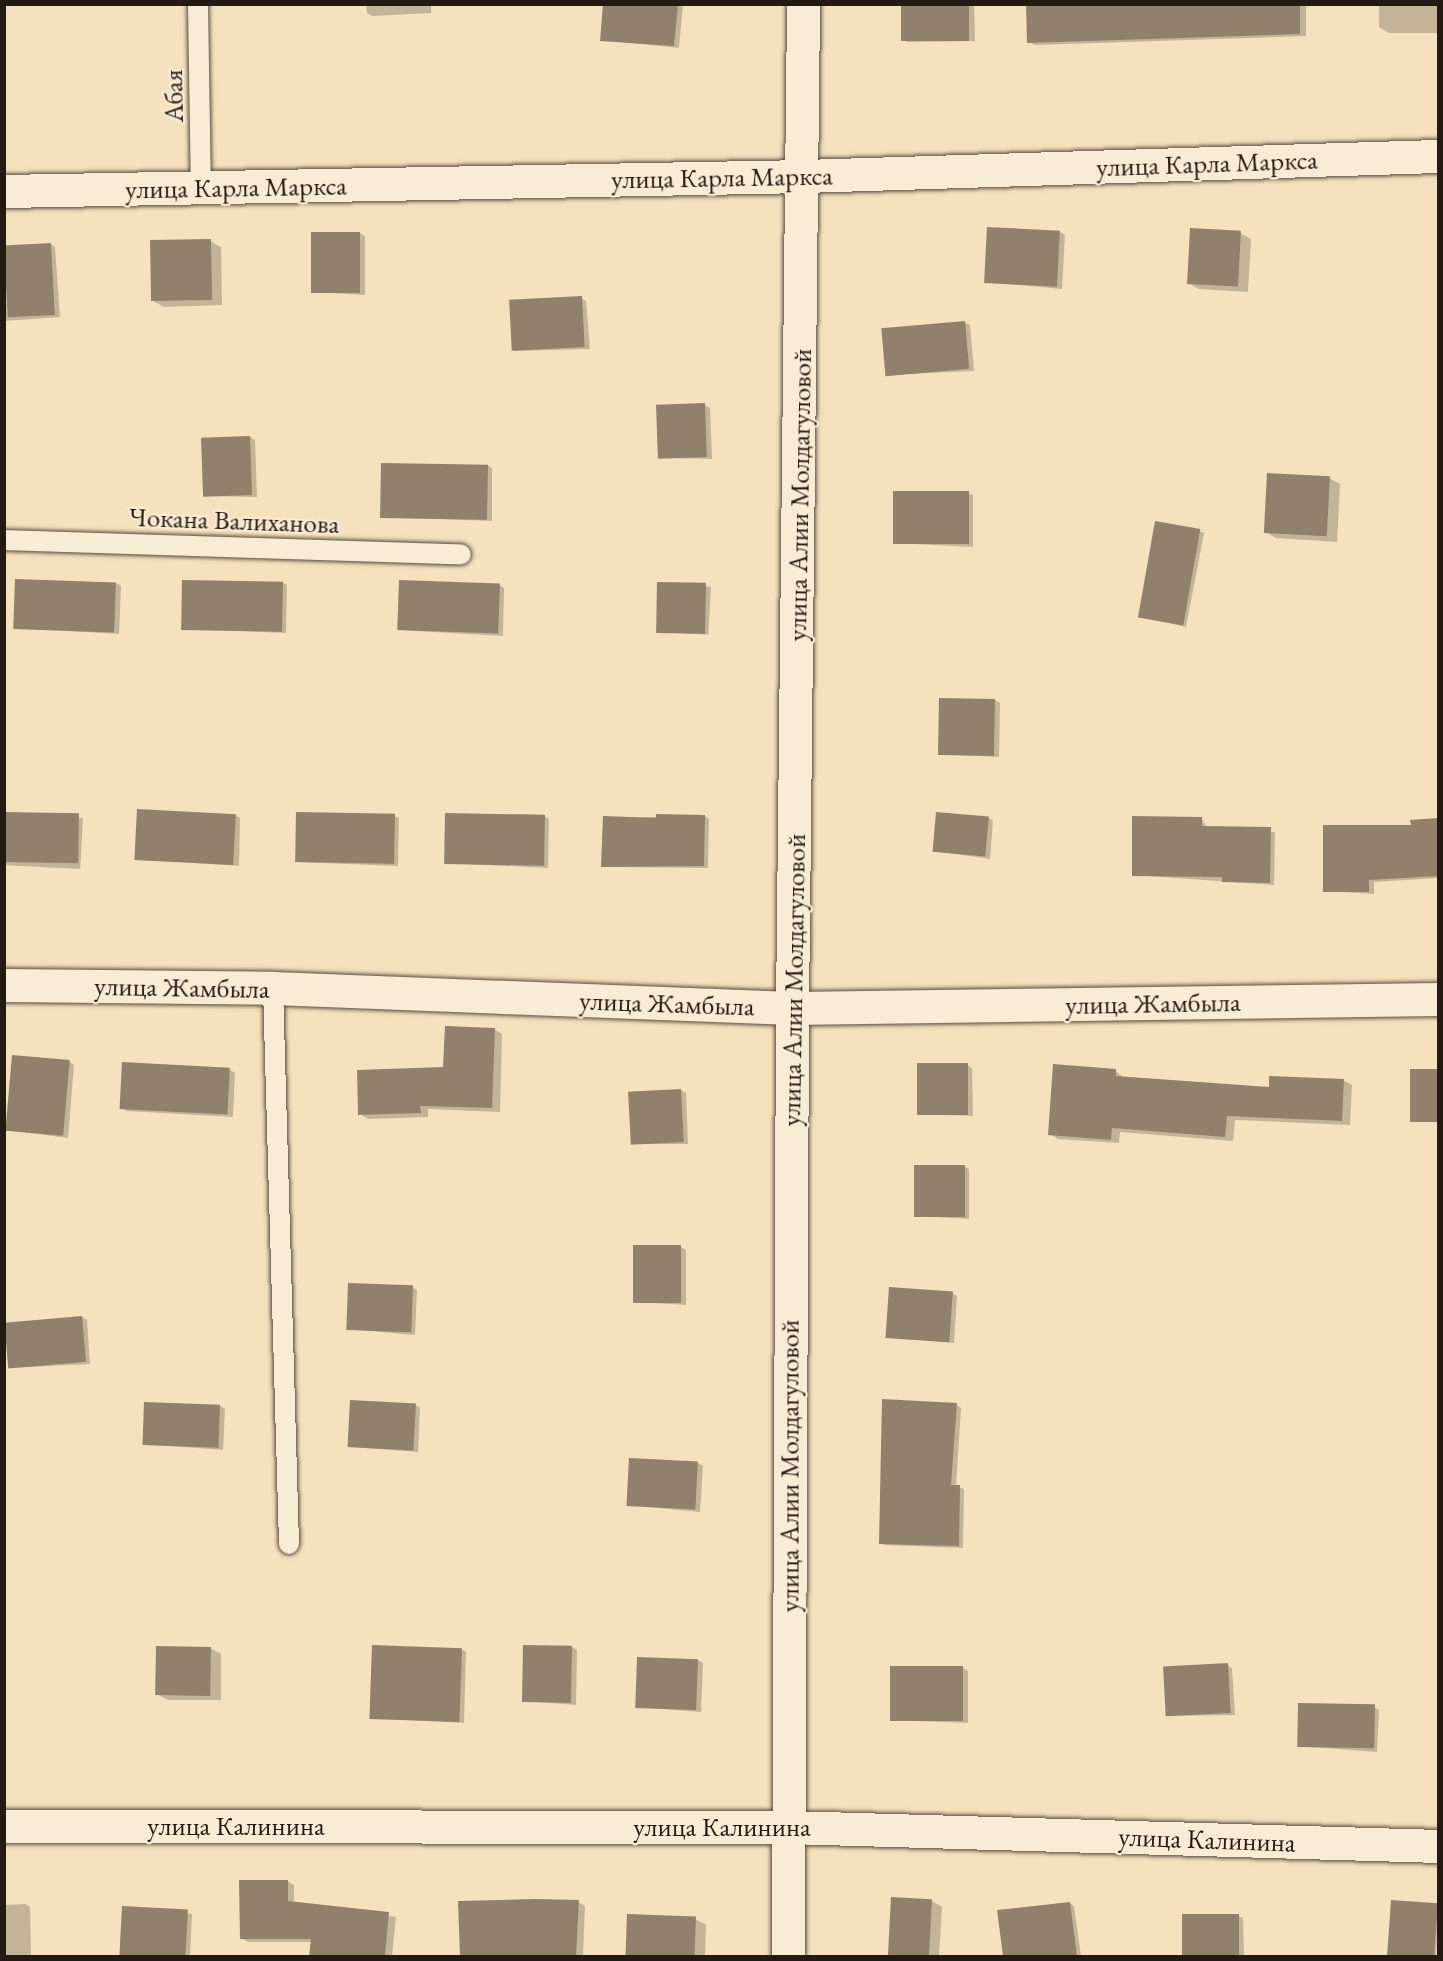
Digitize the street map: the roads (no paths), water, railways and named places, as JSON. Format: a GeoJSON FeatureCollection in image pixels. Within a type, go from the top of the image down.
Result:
{"type":"FeatureCollection","features":[{"type":"Feature","properties":{"kind":"street","name":"улица Алии Молдагуловой"},"geometry":{"type":"LineString","coordinates":[[788,1956],[792,1008],[804,176],[803,4]]}},
{"type":"Feature","properties":{"kind":"street","name":"улица Карла Маркса"},"geometry":{"type":"LineString","coordinates":[[4,191],[804,176],[1438,156]]}},
{"type":"Feature","properties":{"kind":"street","name":"улица Жамбыла"},"geometry":{"type":"LineString","coordinates":[[4,985],[273,988],[792,1008],[1438,999]]}},
{"type":"Feature","properties":{"kind":"street","name":"улица Калинина"},"geometry":{"type":"LineString","coordinates":[[4,1826],[788,1827],[1438,1846]]}},
{"type":"Feature","properties":{"kind":"lane","name":"Абая"},"geometry":{"type":"LineString","coordinates":[[198,4],[201,188]]}},
{"type":"Feature","properties":{"kind":"lane","name":"Чокана Валиханова"},"geometry":{"type":"LineString","coordinates":[[4,540],[461,554]]}},
{"type":"Feature","properties":{"kind":"lane"},"geometry":{"type":"LineString","coordinates":[[273,988],[290,1544]]}}]}
